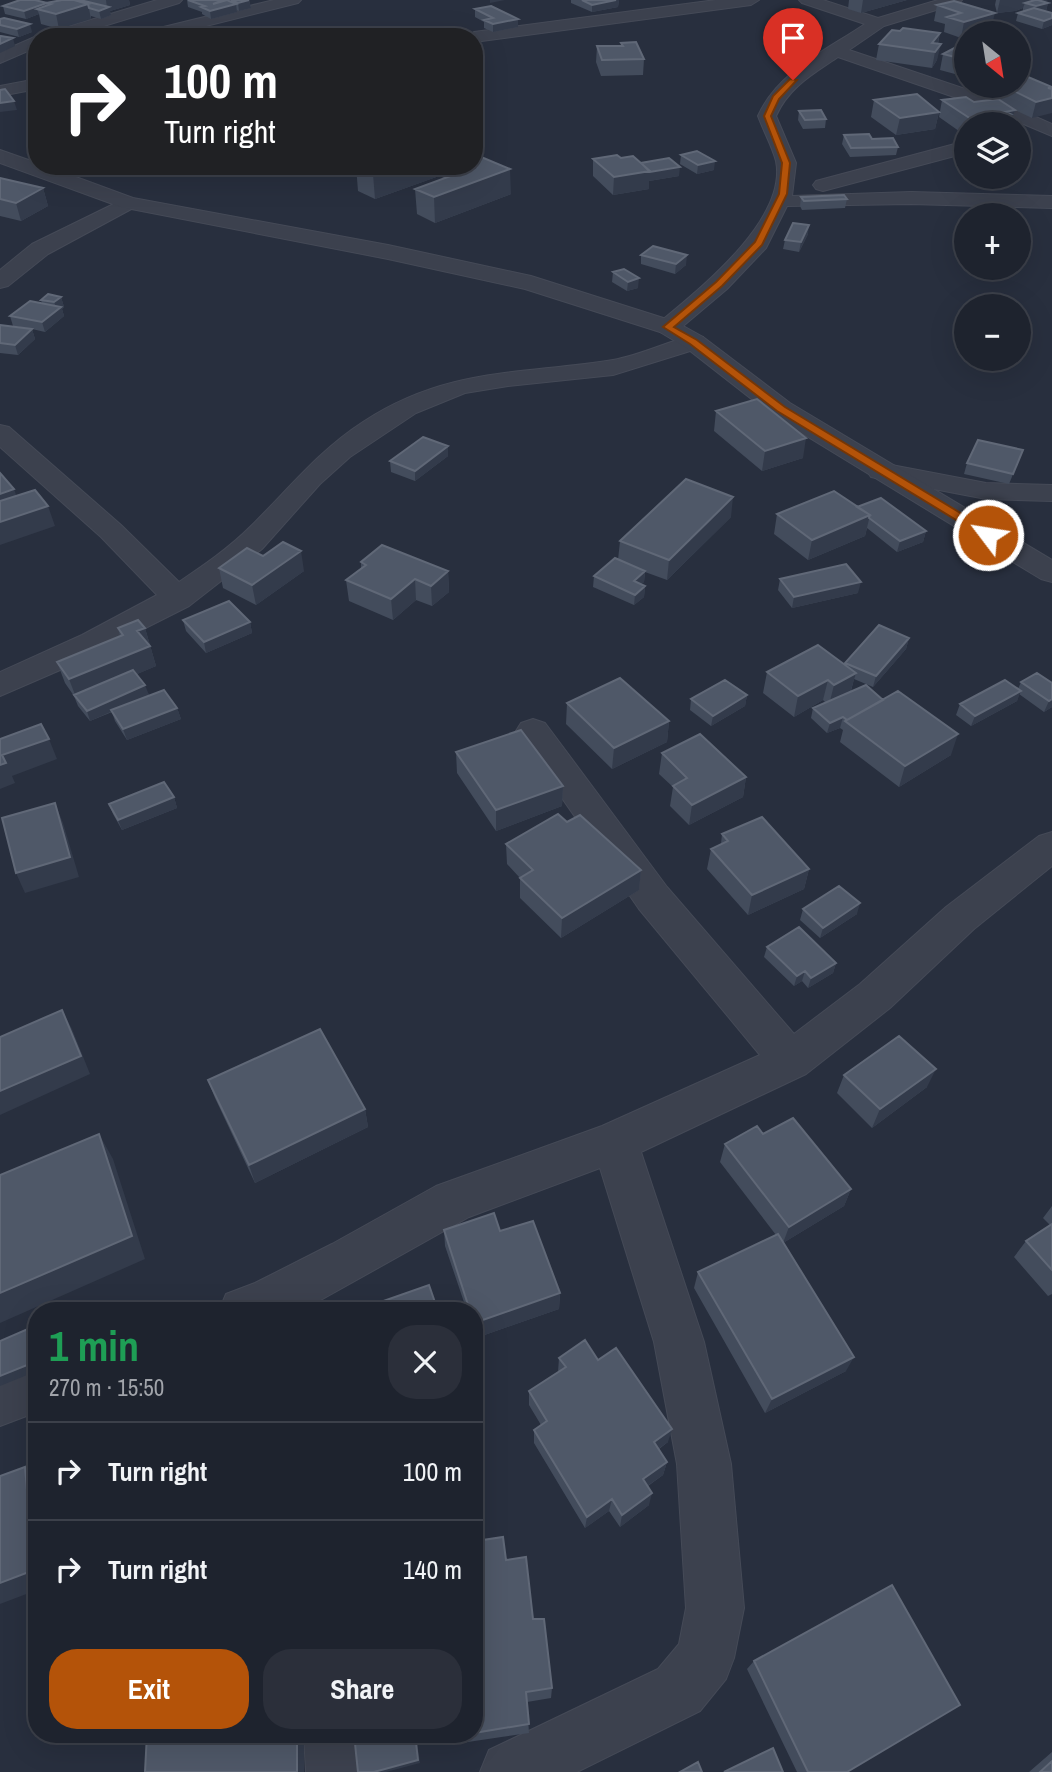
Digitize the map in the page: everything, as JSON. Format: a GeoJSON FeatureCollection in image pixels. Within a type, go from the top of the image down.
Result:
{"type":"FeatureCollection","features":[{"type":"Feature","properties":{"kind":"street"},"geometry":{"type":"LineString","coordinates":[[80,28],[174,0]]}},
{"type":"Feature","properties":{"kind":"street"},"geometry":{"type":"LineString","coordinates":[[178,28],[293,0]]}},
{"type":"Feature","properties":{"kind":"street"},"geometry":{"type":"LineString","coordinates":[[483,36],[751,0]]}},
{"type":"Feature","properties":{"kind":"street"},"geometry":{"type":"LineString","coordinates":[[807,0],[878,23]]}},
{"type":"Feature","properties":{"kind":"street"},"geometry":{"type":"LineString","coordinates":[[668,327],[719,284],[758,243],[780,198],[786,163],[767,116],[775,98],[793,80],[834,50],[878,23],[954,0]]}},
{"type":"Feature","properties":{"kind":"street"},"geometry":{"type":"LineString","coordinates":[[0,58],[28,45]]}},
{"type":"Feature","properties":{"kind":"street"},"geometry":{"type":"LineString","coordinates":[[834,50],[978,99],[1051,131]]}},
{"type":"Feature","properties":{"kind":"street"},"geometry":{"type":"LineString","coordinates":[[3,91],[28,86]]}},
{"type":"Feature","properties":{"kind":"street"},"geometry":{"type":"LineString","coordinates":[[3,91],[28,92]]}},
{"type":"Feature","properties":{"kind":"street"},"geometry":{"type":"LineString","coordinates":[[1031,133],[1051,131]]}},
{"type":"Feature","properties":{"kind":"street"},"geometry":{"type":"LineString","coordinates":[[780,198],[954,150]]}},
{"type":"Feature","properties":{"kind":"street"},"geometry":{"type":"LineString","coordinates":[[0,156],[28,166]]}},
{"type":"Feature","properties":{"kind":"street"},"geometry":{"type":"LineString","coordinates":[[52,175],[128,203],[388,252],[531,283],[668,327],[694,342],[781,409],[1052,573]]}},
{"type":"Feature","properties":{"kind":"street"},"geometry":{"type":"LineString","coordinates":[[780,198],[1052,202]]}},
{"type":"Feature","properties":{"kind":"street"},"geometry":{"type":"LineString","coordinates":[[0,281],[40,249],[128,203]]}},
{"type":"Feature","properties":{"kind":"street"},"geometry":{"type":"LineString","coordinates":[[0,258],[40,249]]}},
{"type":"Feature","properties":{"kind":"street"},"geometry":{"type":"LineString","coordinates":[[0,685],[86,647],[178,599],[242,551],[285,510],[319,470],[360,434],[407,407],[450,388],[492,378],[613,367],[694,342]]}},
{"type":"Feature","properties":{"kind":"street"},"geometry":{"type":"LineString","coordinates":[[0,433],[111,531],[178,599]]}},
{"type":"Feature","properties":{"kind":"street"},"geometry":{"type":"LineString","coordinates":[[881,471],[986,491],[1052,493]]}},
{"type":"Feature","properties":{"kind":"street"},"geometry":{"type":"LineString","coordinates":[[533,732],[653,898],[791,1061]]}},
{"type":"Feature","properties":{"kind":"street"},"geometry":{"type":"LineString","coordinates":[[270,1302],[453,1201],[615,1142],[791,1061],[875,996],[960,918],[1052,846]]}},
{"type":"Feature","properties":{"kind":"street"},"geometry":{"type":"LineString","coordinates":[[512,1772],[679,1690],[705,1658],[715,1608],[704,1464],[679,1342],[615,1142]]}},
{"type":"Feature","properties":{"kind":"street"},"geometry":{"type":"LineString","coordinates":[[0,1399],[28,1389]]}},
{"type":"Feature","properties":{"kind":"street"},"geometry":{"type":"LineString","coordinates":[[335,1743],[337,1772]]}},
{"type":"Feature","properties":{"kind":"building"},"geometry":{"type":"Polygon","coordinates":[[[20,0],[47,3],[24,11],[3,6],[20,0]]]}},
{"type":"Feature","properties":{"kind":"building"},"geometry":{"type":"Polygon","coordinates":[[[62,0],[88,4],[56,14],[37,9],[51,4],[46,3],[62,0]]]}},
{"type":"Feature","properties":{"kind":"building"},"geometry":{"type":"Polygon","coordinates":[[[74,0],[80,0],[109,7],[99,11],[74,0]]]}},
{"type":"Feature","properties":{"kind":"building"},"geometry":{"type":"Polygon","coordinates":[[[188,0],[223,0],[213,4],[227,0],[236,4],[210,11],[201,7],[205,6],[188,0]]]}},
{"type":"Feature","properties":{"kind":"building"},"geometry":{"type":"Polygon","coordinates":[[[582,0],[616,0],[592,5],[582,0]]]}},
{"type":"Feature","properties":{"kind":"building"},"geometry":{"type":"Polygon","coordinates":[[[1035,0],[1048,3],[1036,6],[1025,3],[1035,0]]]}},
{"type":"Feature","properties":{"kind":"building"},"geometry":{"type":"Polygon","coordinates":[[[954,1],[995,13],[961,21],[947,17],[961,13],[937,5],[954,1]]]}},
{"type":"Feature","properties":{"kind":"building"},"geometry":{"type":"Polygon","coordinates":[[[491,6],[518,19],[493,24],[484,20],[493,18],[475,9],[491,6]]]}},
{"type":"Feature","properties":{"kind":"building"},"geometry":{"type":"Polygon","coordinates":[[[1034,8],[1052,13],[1052,18],[1044,21],[1018,13],[1034,8]]]}},
{"type":"Feature","properties":{"kind":"building"},"geometry":{"type":"Polygon","coordinates":[[[0,19],[30,24],[17,29],[0,25],[0,19]]]}},
{"type":"Feature","properties":{"kind":"building"},"geometry":{"type":"Polygon","coordinates":[[[903,28],[940,33],[932,43],[941,44],[935,52],[879,44],[892,30],[900,31],[903,28]]]}},
{"type":"Feature","properties":{"kind":"building"},"geometry":{"type":"Polygon","coordinates":[[[1,36],[13,38],[0,44],[1,36]]]}},
{"type":"Feature","properties":{"kind":"building"},"geometry":{"type":"Polygon","coordinates":[[[636,42],[644,59],[602,60],[597,46],[623,46],[621,43],[636,42]]]}},
{"type":"Feature","properties":{"kind":"building"},"geometry":{"type":"Polygon","coordinates":[[[954,48],[954,57],[943,54],[954,48]]]}},
{"type":"Feature","properties":{"kind":"building"},"geometry":{"type":"Polygon","coordinates":[[[1031,78],[1052,87],[1048,88],[1052,89],[1052,98],[1036,102],[1028,98],[1031,98],[1031,78]]]}},
{"type":"Feature","properties":{"kind":"building"},"geometry":{"type":"Polygon","coordinates":[[[5,89],[14,101],[0,103],[0,90],[5,89]]]}},
{"type":"Feature","properties":{"kind":"building"},"geometry":{"type":"Polygon","coordinates":[[[917,94],[939,112],[900,118],[874,100],[917,94]]]}},
{"type":"Feature","properties":{"kind":"building"},"geometry":{"type":"Polygon","coordinates":[[[968,98],[974,102],[998,99],[1015,110],[960,112],[942,100],[968,98]]]}},
{"type":"Feature","properties":{"kind":"building"},"geometry":{"type":"Polygon","coordinates":[[[821,110],[826,119],[805,120],[799,111],[821,110]]]}},
{"type":"Feature","properties":{"kind":"building"},"geometry":{"type":"Polygon","coordinates":[[[869,134],[872,139],[893,138],[898,147],[851,148],[844,135],[869,134]]]}},
{"type":"Feature","properties":{"kind":"building"},"geometry":{"type":"Polygon","coordinates":[[[697,151],[715,161],[698,165],[681,155],[697,151]]]}},
{"type":"Feature","properties":{"kind":"building"},"geometry":{"type":"Polygon","coordinates":[[[617,155],[621,158],[633,156],[650,171],[614,177],[593,159],[617,155]]]}},
{"type":"Feature","properties":{"kind":"building"},"geometry":{"type":"Polygon","coordinates":[[[483,158],[510,169],[434,197],[415,189],[453,175],[483,175],[483,158]]]}},
{"type":"Feature","properties":{"kind":"building"},"geometry":{"type":"Polygon","coordinates":[[[669,158],[680,167],[650,172],[641,163],[669,158]]]}},
{"type":"Feature","properties":{"kind":"building"},"geometry":{"type":"Polygon","coordinates":[[[0,178],[43,188],[16,203],[0,199],[0,178]]]}},
{"type":"Feature","properties":{"kind":"building"},"geometry":{"type":"Polygon","coordinates":[[[844,195],[847,199],[804,201],[801,197],[844,195]]]}},
{"type":"Feature","properties":{"kind":"building"},"geometry":{"type":"Polygon","coordinates":[[[793,223],[809,225],[801,242],[785,240],[793,223]]]}},
{"type":"Feature","properties":{"kind":"building"},"geometry":{"type":"Polygon","coordinates":[[[653,246],[687,255],[676,264],[641,255],[653,246]]]}},
{"type":"Feature","properties":{"kind":"building"},"geometry":{"type":"Polygon","coordinates":[[[624,269],[639,278],[628,282],[613,272],[624,269]]]}},
{"type":"Feature","properties":{"kind":"building"},"geometry":{"type":"Polygon","coordinates":[[[48,294],[61,297],[54,302],[41,300],[48,294]]]}},
{"type":"Feature","properties":{"kind":"building"},"geometry":{"type":"Polygon","coordinates":[[[30,301],[61,307],[42,322],[10,316],[30,301]]]}},
{"type":"Feature","properties":{"kind":"building"},"geometry":{"type":"Polygon","coordinates":[[[0,325],[32,329],[15,345],[0,343],[0,325]]]}},
{"type":"Feature","properties":{"kind":"building"},"geometry":{"type":"Polygon","coordinates":[[[757,399],[806,438],[765,451],[716,411],[757,399]]]}},
{"type":"Feature","properties":{"kind":"building"},"geometry":{"type":"Polygon","coordinates":[[[423,437],[448,446],[415,471],[390,461],[423,437]]]}},
{"type":"Feature","properties":{"kind":"building"},"geometry":{"type":"Polygon","coordinates":[[[978,440],[1023,450],[1013,474],[967,463],[978,440]]]}},
{"type":"Feature","properties":{"kind":"building"},"geometry":{"type":"Polygon","coordinates":[[[0,473],[14,489],[0,494],[0,473]]]}},
{"type":"Feature","properties":{"kind":"building"},"geometry":{"type":"Polygon","coordinates":[[[686,479],[733,497],[669,560],[620,541],[686,479]]]}},
{"type":"Feature","properties":{"kind":"building"},"geometry":{"type":"Polygon","coordinates":[[[35,490],[48,506],[0,522],[0,501],[35,490]]]}},
{"type":"Feature","properties":{"kind":"building"},"geometry":{"type":"Polygon","coordinates":[[[834,491],[870,515],[812,540],[777,514],[834,491]]]}},
{"type":"Feature","properties":{"kind":"building"},"geometry":{"type":"Polygon","coordinates":[[[881,498],[926,531],[900,541],[857,507],[881,498]]]}},
{"type":"Feature","properties":{"kind":"building"},"geometry":{"type":"Polygon","coordinates":[[[283,542],[301,551],[252,585],[219,568],[247,548],[263,556],[283,542]]]}},
{"type":"Feature","properties":{"kind":"building"},"geometry":{"type":"Polygon","coordinates":[[[382,545],[448,571],[431,586],[415,579],[391,599],[346,580],[366,565],[361,562],[382,545]]]}},
{"type":"Feature","properties":{"kind":"building"},"geometry":{"type":"Polygon","coordinates":[[[615,558],[645,571],[634,581],[645,586],[635,595],[594,576],[615,558]]]}},
{"type":"Feature","properties":{"kind":"building"},"geometry":{"type":"Polygon","coordinates":[[[846,564],[861,582],[794,597],[780,579],[846,564]]]}},
{"type":"Feature","properties":{"kind":"building"},"geometry":{"type":"Polygon","coordinates":[[[229,601],[250,622],[204,642],[183,620],[229,601]]]}},
{"type":"Feature","properties":{"kind":"building"},"geometry":{"type":"Polygon","coordinates":[[[138,620],[145,628],[137,631],[150,646],[69,679],[57,662],[123,635],[118,628],[138,620]]]}},
{"type":"Feature","properties":{"kind":"building"},"geometry":{"type":"Polygon","coordinates":[[[879,625],[909,638],[876,676],[845,663],[879,625]]]}},
{"type":"Feature","properties":{"kind":"building"},"geometry":{"type":"Polygon","coordinates":[[[818,645],[856,673],[834,685],[828,680],[798,696],[767,672],[818,645]]]}},
{"type":"Feature","properties":{"kind":"building"},"geometry":{"type":"Polygon","coordinates":[[[133,670],[145,685],[87,711],[74,695],[133,670]]]}},
{"type":"Feature","properties":{"kind":"building"},"geometry":{"type":"Polygon","coordinates":[[[1037,673],[1052,683],[1052,699],[1049,701],[1021,682],[1037,673]]]}},
{"type":"Feature","properties":{"kind":"building"},"geometry":{"type":"Polygon","coordinates":[[[620,678],[669,721],[614,748],[567,703],[620,678]]]}},
{"type":"Feature","properties":{"kind":"building"},"geometry":{"type":"Polygon","coordinates":[[[725,680],[747,695],[713,716],[691,699],[725,680]]]}},
{"type":"Feature","properties":{"kind":"building"},"geometry":{"type":"Polygon","coordinates":[[[1005,680],[1021,691],[975,716],[960,704],[1005,680]]]}},
{"type":"Feature","properties":{"kind":"building"},"geometry":{"type":"Polygon","coordinates":[[[866,685],[883,700],[847,720],[843,717],[830,723],[813,708],[866,685]]]}},
{"type":"Feature","properties":{"kind":"building"},"geometry":{"type":"Polygon","coordinates":[[[164,690],[177,708],[123,729],[111,710],[164,690]]]}},
{"type":"Feature","properties":{"kind":"building"},"geometry":{"type":"Polygon","coordinates":[[[898,691],[958,734],[905,766],[845,721],[898,691]]]}},
{"type":"Feature","properties":{"kind":"building"},"geometry":{"type":"Polygon","coordinates":[[[41,724],[49,739],[2,755],[6,763],[0,765],[0,739],[41,724]]]}},
{"type":"Feature","properties":{"kind":"building"},"geometry":{"type":"Polygon","coordinates":[[[521,730],[563,786],[496,810],[456,752],[521,730]]]}},
{"type":"Feature","properties":{"kind":"building"},"geometry":{"type":"Polygon","coordinates":[[[700,734],[746,777],[692,805],[673,786],[687,778],[662,753],[700,734]]]}},
{"type":"Feature","properties":{"kind":"building"},"geometry":{"type":"Polygon","coordinates":[[[164,782],[174,797],[118,820],[109,804],[164,782]]]}},
{"type":"Feature","properties":{"kind":"building"},"geometry":{"type":"Polygon","coordinates":[[[55,803],[70,857],[16,873],[2,818],[55,803]]]}},
{"type":"Feature","properties":{"kind":"building"},"geometry":{"type":"Polygon","coordinates":[[[558,814],[567,822],[580,815],[641,870],[562,918],[520,878],[533,870],[506,844],[558,814]]]}},
{"type":"Feature","properties":{"kind":"building"},"geometry":{"type":"Polygon","coordinates":[[[762,817],[809,869],[752,895],[711,849],[728,841],[722,834],[762,817]]]}},
{"type":"Feature","properties":{"kind":"building"},"geometry":{"type":"Polygon","coordinates":[[[839,886],[860,903],[823,928],[803,909],[839,886]]]}},
{"type":"Feature","properties":{"kind":"building"},"geometry":{"type":"Polygon","coordinates":[[[799,927],[836,963],[811,978],[805,971],[797,976],[767,947],[799,927]]]}},
{"type":"Feature","properties":{"kind":"building"},"geometry":{"type":"Polygon","coordinates":[[[62,1010],[81,1056],[0,1091],[0,1037],[62,1010]]]}},
{"type":"Feature","properties":{"kind":"building"},"geometry":{"type":"Polygon","coordinates":[[[320,1029],[365,1109],[249,1165],[208,1080],[320,1029]]]}},
{"type":"Feature","properties":{"kind":"building"},"geometry":{"type":"Polygon","coordinates":[[[899,1036],[936,1069],[880,1109],[844,1075],[899,1036]]]}},
{"type":"Feature","properties":{"kind":"building"},"geometry":{"type":"Polygon","coordinates":[[[793,1118],[851,1189],[789,1227],[725,1144],[757,1126],[763,1134],[793,1118]]]}},
{"type":"Feature","properties":{"kind":"building"},"geometry":{"type":"Polygon","coordinates":[[[99,1134],[132,1236],[0,1293],[0,1175],[99,1134]]]}},
{"type":"Feature","properties":{"kind":"building"},"geometry":{"type":"Polygon","coordinates":[[[494,1213],[500,1231],[533,1221],[560,1293],[483,1320],[483,1302],[467,1302],[444,1230],[494,1213]]]}},
{"type":"Feature","properties":{"kind":"building"},"geometry":{"type":"Polygon","coordinates":[[[1052,1224],[1052,1270],[1026,1241],[1052,1224]]]}},
{"type":"Feature","properties":{"kind":"building"},"geometry":{"type":"Polygon","coordinates":[[[778,1234],[854,1357],[772,1399],[698,1272],[778,1234]]]}},
{"type":"Feature","properties":{"kind":"building"},"geometry":{"type":"Polygon","coordinates":[[[429,1285],[435,1302],[381,1302],[429,1285]]]}},
{"type":"Feature","properties":{"kind":"building"},"geometry":{"type":"Polygon","coordinates":[[[28,1329],[28,1365],[0,1376],[0,1341],[28,1329]]]}},
{"type":"Feature","properties":{"kind":"building"},"geometry":{"type":"Polygon","coordinates":[[[585,1340],[598,1360],[616,1348],[672,1429],[654,1442],[667,1462],[643,1479],[652,1493],[622,1515],[612,1499],[587,1517],[534,1430],[547,1421],[529,1391],[566,1367],[559,1358],[585,1340]]]}},
{"type":"Feature","properties":{"kind":"building"},"geometry":{"type":"Polygon","coordinates":[[[25,1467],[28,1572],[0,1583],[0,1476],[25,1467]]]}},
{"type":"Feature","properties":{"kind":"building"},"geometry":{"type":"Polygon","coordinates":[[[503,1537],[506,1560],[526,1557],[533,1619],[544,1619],[552,1688],[526,1692],[529,1724],[483,1732],[483,1540],[503,1537]]]}},
{"type":"Feature","properties":{"kind":"building"},"geometry":{"type":"Polygon","coordinates":[[[892,1585],[960,1705],[847,1772],[808,1772],[754,1661],[892,1585]]]}},
{"type":"Feature","properties":{"kind":"building"},"geometry":{"type":"Polygon","coordinates":[[[147,1743],[297,1743],[297,1772],[145,1772],[147,1743]]]}},
{"type":"Feature","properties":{"kind":"building"},"geometry":{"type":"Polygon","coordinates":[[[355,1743],[416,1743],[418,1760],[374,1772],[358,1772],[355,1743]]]}},
{"type":"Feature","properties":{"kind":"building"},"geometry":{"type":"Polygon","coordinates":[[[773,1748],[783,1772],[724,1772],[773,1748]]]}},
{"type":"Feature","properties":{"kind":"building"},"geometry":{"type":"Polygon","coordinates":[[[1052,1761],[1052,1772],[1040,1772],[1052,1761]]]}},
{"type":"Feature","properties":{"kind":"building"},"geometry":{"type":"Polygon","coordinates":[[[698,1762],[702,1772],[680,1772],[698,1762]]]}},
{"type":"Feature","properties":{"kind":"route"},"geometry":{"type":"LineString","coordinates":[[793,80],[775,98],[767,116],[786,163],[783,194],[758,243],[719,284],[668,327],[694,342],[781,409],[988,535]]}}]}
